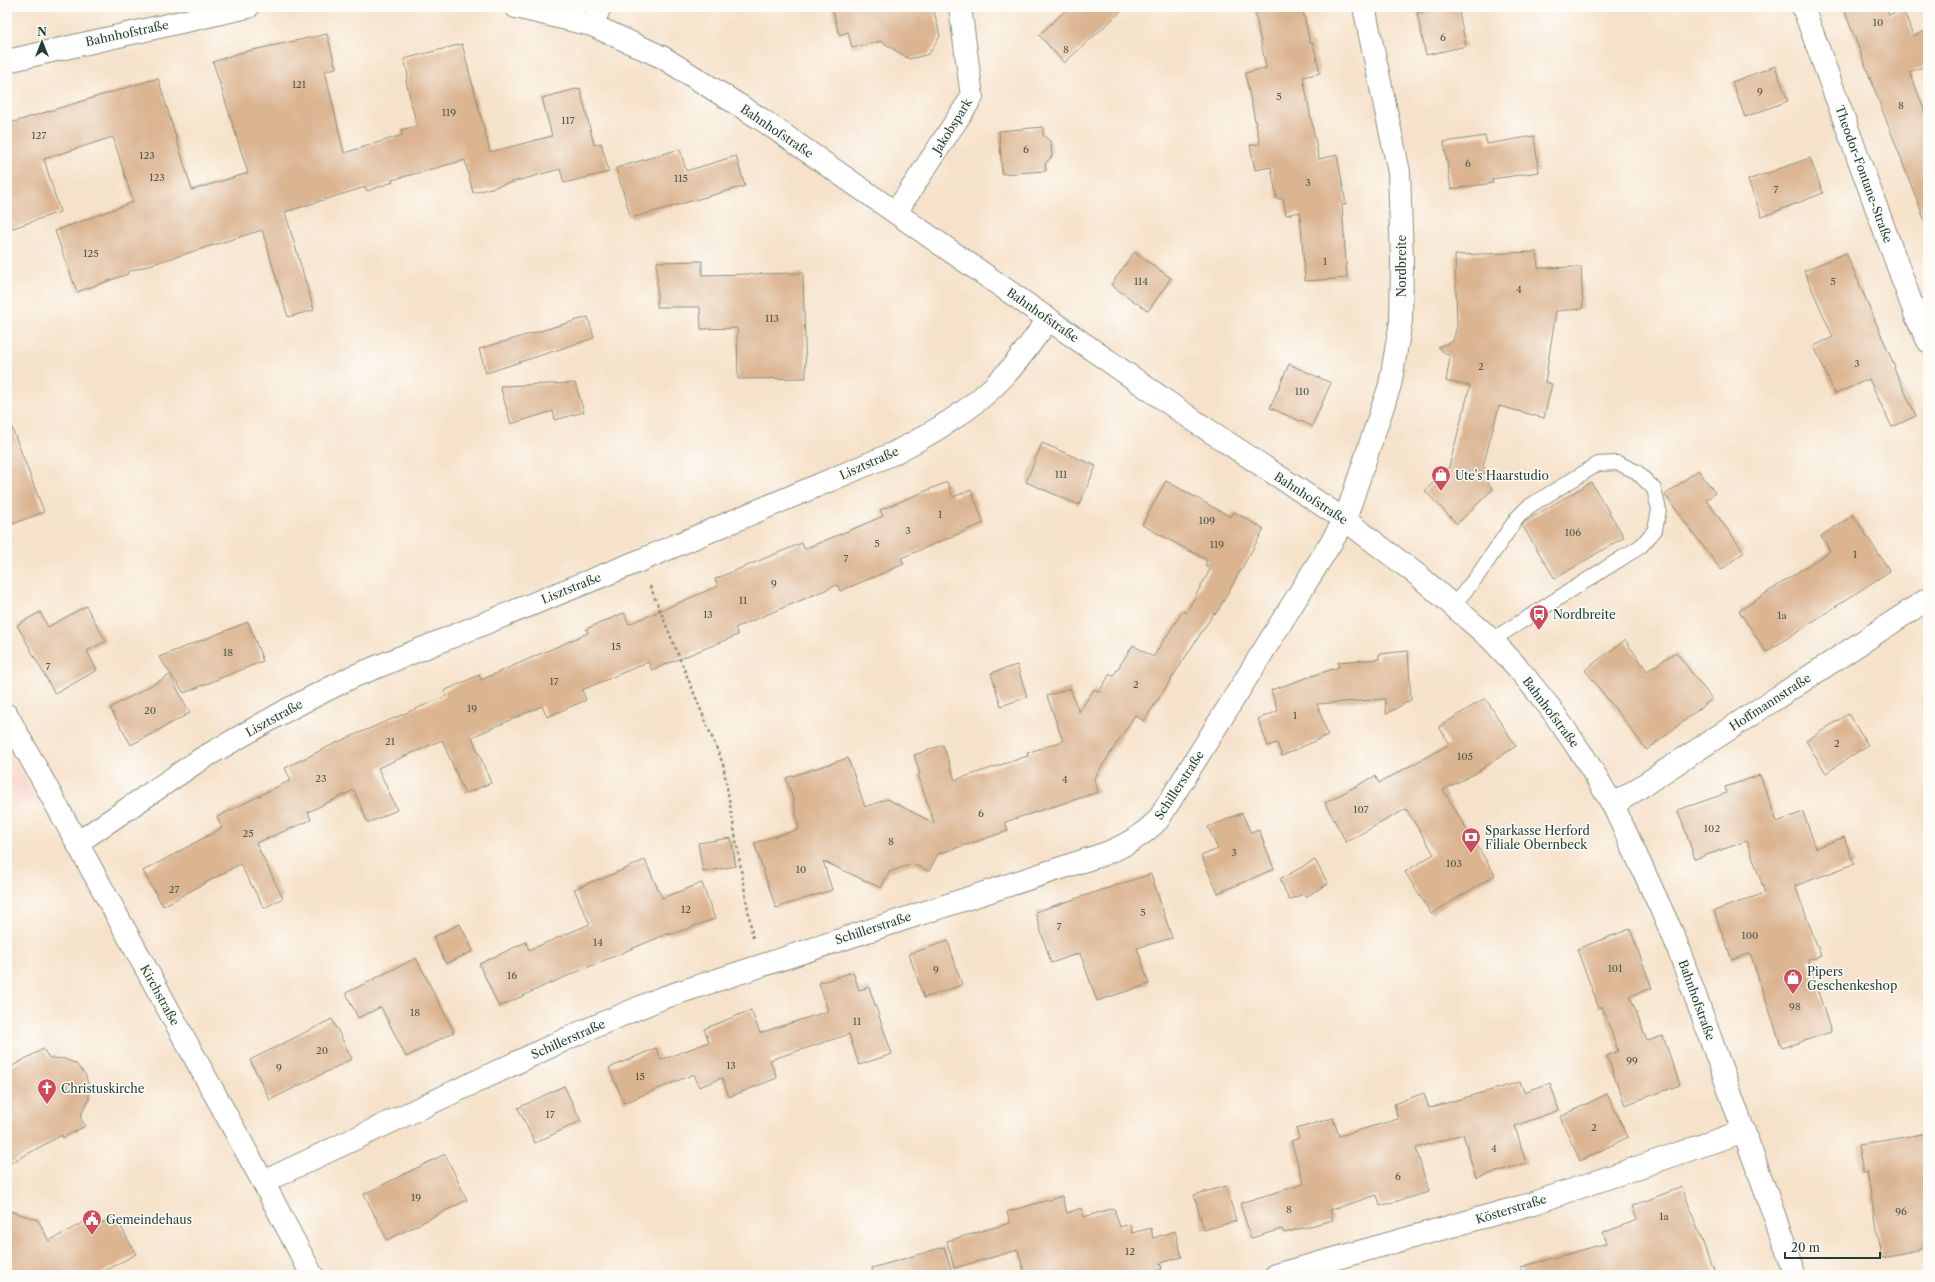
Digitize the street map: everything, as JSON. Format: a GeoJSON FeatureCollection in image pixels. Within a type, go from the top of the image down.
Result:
{"type":"FeatureCollection","features":[{"type":"Feature","properties":{"kind":"street","name":"Bahnhofstraße"},"geometry":{"type":"LineString","coordinates":[[7,60],[248,7]]}},
{"type":"Feature","properties":{"kind":"street","name":"Jakobspark"},"geometry":{"type":"LineString","coordinates":[[896,212],[972,97],[960,7]]}},
{"type":"Feature","properties":{"kind":"street","name":"Nordbreite"},"geometry":{"type":"LineString","coordinates":[[1344,520],[1390,385],[1401,321],[1402,259],[1399,172],[1364,7]]}},
{"type":"Feature","properties":{"kind":"street","name":"Theodor-Fontane-Straße"},"geometry":{"type":"LineString","coordinates":[[1803,7],[1916,316],[1928,340]]}},
{"type":"Feature","properties":{"kind":"street","name":"Bahnhofstraße"},"geometry":{"type":"LineString","coordinates":[[522,8],[596,16],[761,119],[1199,424],[1344,520],[1419,576],[1492,640],[1518,668],[1551,709],[1586,760],[1613,805],[1674,937],[1794,1275]]}},
{"type":"Feature","properties":{"kind":"street","name":"Lisztstraße"},"geometry":{"type":"LineString","coordinates":[[77,843],[201,759],[312,697],[352,677],[639,561],[892,454],[932,433],[969,408],[1005,375],[1049,319]]}},
{"type":"Feature","properties":{"kind":"street","name":"Schillerstraße"},"geometry":{"type":"LineString","coordinates":[[263,1182],[577,1034],[662,998],[1104,854],[1127,845],[1147,831],[1162,813],[1344,520]]}},
{"type":"Feature","properties":{"kind":"street","name":"Hoffmannstraße"},"geometry":{"type":"LineString","coordinates":[[1613,805],[1928,599]]}},
{"type":"Feature","properties":{"kind":"street","name":"Kirchstraße"},"geometry":{"type":"LineString","coordinates":[[7,715],[263,1182],[312,1275]]}},
{"type":"Feature","properties":{"kind":"street","name":"Kösterstraße"},"geometry":{"type":"LineString","coordinates":[[1276,1275],[1534,1203],[1744,1131]]}},
{"type":"Feature","properties":{"kind":"lane"},"geometry":{"type":"LineString","coordinates":[[1453,606],[1478,575],[1517,518],[1528,508],[1598,464],[1618,463],[1637,472],[1654,489],[1659,510],[1655,530],[1641,546],[1492,640]]}},
{"type":"Feature","properties":{"kind":"path"},"geometry":{"type":"LineString","coordinates":[[639,561],[724,764],[758,966]]}},
{"type":"Feature","properties":{"kind":"shaded area"},"geometry":{"type":"Polygon","coordinates":[[[7,745],[35,800],[7,812],[7,745]]]}},
{"type":"Feature","properties":{"kind":"building"},"geometry":{"type":"Polygon","coordinates":[[[832,7],[933,7],[940,36],[929,54],[909,59],[881,41],[852,48],[848,32],[839,35],[832,7]]]}},
{"type":"Feature","properties":{"kind":"building"},"geometry":{"type":"Polygon","coordinates":[[[1069,7],[1126,7],[1064,63],[1039,35],[1069,7]]]}},
{"type":"Feature","properties":{"kind":"building"},"geometry":{"type":"Polygon","coordinates":[[[1254,7],[1302,7],[1310,43],[1313,43],[1320,73],[1303,77],[1319,159],[1337,155],[1346,204],[1342,205],[1347,278],[1305,281],[1300,212],[1286,215],[1283,198],[1277,199],[1271,167],[1255,170],[1250,145],[1260,144],[1245,73],[1266,68],[1254,7]]]}},
{"type":"Feature","properties":{"kind":"building"},"geometry":{"type":"Polygon","coordinates":[[[1433,7],[1458,7],[1466,46],[1426,55],[1417,13],[1433,10],[1433,7]]]}},
{"type":"Feature","properties":{"kind":"building"},"geometry":{"type":"Polygon","coordinates":[[[1843,7],[1886,7],[1889,15],[1903,9],[1913,36],[1928,30],[1928,65],[1910,72],[1928,120],[1928,224],[1926,224],[1843,7]]]}},
{"type":"Feature","properties":{"kind":"building"},"geometry":{"type":"Polygon","coordinates":[[[327,34],[336,68],[325,71],[344,153],[402,135],[401,130],[417,126],[406,81],[408,75],[404,59],[462,44],[490,152],[552,136],[542,98],[580,88],[594,145],[601,143],[609,172],[564,183],[560,169],[473,193],[465,160],[392,180],[393,182],[367,191],[365,187],[285,212],[314,310],[288,317],[262,230],[127,272],[128,274],[77,292],[55,231],[133,202],[113,137],[44,159],[60,212],[7,230],[7,124],[158,78],[192,190],[248,173],[213,62],[239,53],[327,34]]]}},
{"type":"Feature","properties":{"kind":"building"},"geometry":{"type":"Polygon","coordinates":[[[1775,66],[1788,101],[1745,117],[1732,82],[1775,66]]]}},
{"type":"Feature","properties":{"kind":"building"},"geometry":{"type":"Polygon","coordinates":[[[1043,127],[1043,135],[1051,142],[1052,156],[1045,164],[1046,171],[1002,174],[999,131],[1043,127]]]}},
{"type":"Feature","properties":{"kind":"building"},"geometry":{"type":"Polygon","coordinates":[[[1485,136],[1487,144],[1534,136],[1539,172],[1492,179],[1493,183],[1451,189],[1444,142],[1485,136]]]}},
{"type":"Feature","properties":{"kind":"building"},"geometry":{"type":"Polygon","coordinates":[[[680,149],[686,171],[736,156],[745,186],[631,218],[616,168],[680,149]]]}},
{"type":"Feature","properties":{"kind":"building"},"geometry":{"type":"Polygon","coordinates":[[[1810,158],[1823,193],[1762,217],[1748,180],[1810,158]]]}},
{"type":"Feature","properties":{"kind":"building"},"geometry":{"type":"Polygon","coordinates":[[[1134,252],[1171,278],[1148,311],[1111,285],[1134,252]]]}},
{"type":"Feature","properties":{"kind":"building"},"geometry":{"type":"Polygon","coordinates":[[[1537,252],[1538,268],[1581,267],[1583,309],[1556,311],[1545,382],[1552,384],[1544,418],[1499,406],[1483,466],[1487,470],[1481,476],[1493,489],[1457,524],[1425,491],[1449,467],[1470,386],[1446,381],[1450,357],[1438,347],[1453,341],[1457,326],[1455,255],[1537,252]]]}},
{"type":"Feature","properties":{"kind":"building"},"geometry":{"type":"Polygon","coordinates":[[[1846,253],[1895,367],[1894,368],[1916,416],[1892,427],[1869,379],[1835,394],[1814,346],[1833,337],[1804,271],[1846,253]]]}},
{"type":"Feature","properties":{"kind":"building"},"geometry":{"type":"Polygon","coordinates":[[[702,261],[702,275],[803,273],[806,378],[738,379],[737,328],[701,329],[700,307],[657,307],[657,262],[702,261]]]}},
{"type":"Feature","properties":{"kind":"building"},"geometry":{"type":"Polygon","coordinates":[[[588,317],[594,338],[486,373],[479,349],[588,317]]]}},
{"type":"Feature","properties":{"kind":"building"},"geometry":{"type":"Polygon","coordinates":[[[1289,364],[1331,383],[1312,426],[1270,408],[1289,364]]]}},
{"type":"Feature","properties":{"kind":"building"},"geometry":{"type":"Polygon","coordinates":[[[575,383],[584,412],[555,420],[553,411],[511,424],[500,386],[575,383]]]}},
{"type":"Feature","properties":{"kind":"building"},"geometry":{"type":"Polygon","coordinates":[[[9,420],[44,512],[7,526],[7,421],[9,420]]]}},
{"type":"Feature","properties":{"kind":"building"},"geometry":{"type":"Polygon","coordinates":[[[1042,443],[1096,466],[1079,505],[1026,482],[1042,443]]]}},
{"type":"Feature","properties":{"kind":"building"},"geometry":{"type":"Polygon","coordinates":[[[1698,470],[1715,493],[1706,500],[1744,552],[1721,570],[1665,495],[1698,470]]]}},
{"type":"Feature","properties":{"kind":"building"},"geometry":{"type":"Polygon","coordinates":[[[1166,481],[1231,517],[1234,512],[1264,529],[1216,614],[1214,613],[1144,721],[1135,715],[1094,779],[1098,792],[1005,822],[1008,831],[938,854],[929,871],[912,864],[889,872],[881,888],[823,861],[832,890],[776,908],[754,843],[799,829],[793,799],[786,778],[848,758],[865,807],[887,799],[934,823],[918,775],[920,774],[914,755],[943,745],[955,780],[1028,756],[1027,753],[1063,741],[1047,696],[1070,688],[1079,712],[1094,689],[1099,692],[1110,674],[1113,676],[1133,645],[1153,657],[1183,611],[1186,613],[1211,568],[1205,565],[1207,560],[1142,525],[1166,481]]]}},
{"type":"Feature","properties":{"kind":"building"},"geometry":{"type":"Polygon","coordinates":[[[947,482],[953,497],[971,490],[984,523],[901,558],[904,564],[874,577],[840,591],[837,585],[735,628],[738,635],[652,670],[648,662],[582,690],[586,700],[547,717],[542,706],[472,737],[491,783],[465,794],[442,740],[378,768],[397,810],[368,823],[354,790],[308,812],[311,820],[256,843],[283,898],[264,908],[240,864],[163,906],[143,871],[222,828],[217,817],[291,780],[285,768],[338,742],[446,696],[444,691],[479,675],[481,680],[588,633],[586,629],[624,613],[629,624],[718,586],[715,579],[802,543],[804,549],[853,529],[883,516],[880,510],[947,482]]]}},
{"type":"Feature","properties":{"kind":"building"},"geometry":{"type":"Polygon","coordinates":[[[1591,482],[1624,537],[1555,579],[1522,525],[1526,521],[1591,482]]]}},
{"type":"Feature","properties":{"kind":"building"},"geometry":{"type":"Polygon","coordinates":[[[1853,515],[1890,571],[1766,652],[1739,611],[1830,551],[1821,536],[1853,515]]]}},
{"type":"Feature","properties":{"kind":"building"},"geometry":{"type":"Polygon","coordinates":[[[86,606],[106,641],[87,651],[97,670],[55,694],[17,625],[40,612],[48,627],[86,606]]]}},
{"type":"Feature","properties":{"kind":"building"},"geometry":{"type":"Polygon","coordinates":[[[248,622],[263,661],[184,693],[159,657],[248,622]]]}},
{"type":"Feature","properties":{"kind":"building"},"geometry":{"type":"Polygon","coordinates":[[[1625,640],[1647,671],[1676,652],[1712,699],[1647,750],[1585,670],[1625,640]]]}},
{"type":"Feature","properties":{"kind":"building"},"geometry":{"type":"Polygon","coordinates":[[[1408,651],[1411,700],[1386,714],[1385,699],[1317,704],[1328,735],[1282,756],[1277,743],[1268,746],[1258,719],[1278,711],[1271,690],[1339,667],[1338,662],[1379,659],[1379,654],[1408,651]]]}},
{"type":"Feature","properties":{"kind":"building"},"geometry":{"type":"Polygon","coordinates":[[[1017,665],[1027,697],[1001,706],[991,673],[1017,665]]]}},
{"type":"Feature","properties":{"kind":"building"},"geometry":{"type":"Polygon","coordinates":[[[170,675],[190,713],[131,745],[110,708],[170,675]]]}},
{"type":"Feature","properties":{"kind":"building"},"geometry":{"type":"Polygon","coordinates":[[[1485,698],[1516,746],[1476,773],[1443,790],[1495,875],[1431,914],[1405,872],[1434,854],[1406,809],[1346,842],[1325,803],[1375,776],[1379,783],[1450,744],[1439,727],[1485,698]]]}},
{"type":"Feature","properties":{"kind":"building"},"geometry":{"type":"Polygon","coordinates":[[[1848,714],[1868,745],[1826,773],[1806,741],[1848,714]]]}},
{"type":"Feature","properties":{"kind":"building"},"geometry":{"type":"Polygon","coordinates":[[[1760,775],[1777,822],[1803,812],[1816,848],[1844,837],[1854,864],[1795,886],[1821,956],[1808,960],[1831,1032],[1782,1048],[1750,953],[1732,960],[1714,911],[1765,893],[1747,841],[1695,859],[1678,810],[1727,793],[1725,787],[1760,775]]]}},
{"type":"Feature","properties":{"kind":"building"},"geometry":{"type":"Polygon","coordinates":[[[1242,813],[1251,833],[1259,830],[1274,869],[1218,893],[1201,856],[1218,849],[1208,827],[1242,813]]]}},
{"type":"Feature","properties":{"kind":"building"},"geometry":{"type":"Polygon","coordinates":[[[731,838],[736,866],[703,872],[698,843],[731,838]]]}},
{"type":"Feature","properties":{"kind":"building"},"geometry":{"type":"Polygon","coordinates":[[[645,860],[662,898],[702,883],[715,919],[669,935],[669,933],[546,985],[499,1007],[479,964],[526,942],[529,950],[590,924],[574,889],[599,879],[600,880],[645,860]]]}},
{"type":"Feature","properties":{"kind":"building"},"geometry":{"type":"Polygon","coordinates":[[[1315,860],[1328,884],[1305,897],[1303,894],[1289,900],[1280,879],[1315,860]]]}},
{"type":"Feature","properties":{"kind":"building"},"geometry":{"type":"Polygon","coordinates":[[[1151,874],[1172,938],[1137,948],[1149,984],[1097,1001],[1080,953],[1051,963],[1035,912],[1151,874]]]}},
{"type":"Feature","properties":{"kind":"building"},"geometry":{"type":"Polygon","coordinates":[[[460,924],[473,951],[446,964],[433,937],[460,924]]]}},
{"type":"Feature","properties":{"kind":"building"},"geometry":{"type":"Polygon","coordinates":[[[1630,929],[1652,988],[1630,996],[1647,1041],[1663,1036],[1680,1085],[1625,1105],[1607,1056],[1618,1051],[1602,1006],[1599,1008],[1577,949],[1630,929]]]}},
{"type":"Feature","properties":{"kind":"building"},"geometry":{"type":"Polygon","coordinates":[[[948,941],[962,985],[924,998],[909,954],[948,941]]]}},
{"type":"Feature","properties":{"kind":"building"},"geometry":{"type":"Polygon","coordinates":[[[416,958],[454,1032],[406,1057],[381,1007],[358,1018],[346,993],[416,958]]]}},
{"type":"Feature","properties":{"kind":"building"},"geometry":{"type":"Polygon","coordinates":[[[853,972],[859,990],[869,987],[892,1054],[859,1065],[849,1034],[770,1060],[777,1078],[729,1097],[722,1078],[699,1087],[694,1074],[624,1103],[609,1068],[656,1048],[661,1060],[709,1042],[704,1029],[751,1010],[760,1033],[828,1011],[819,983],[853,972]]]}},
{"type":"Feature","properties":{"kind":"building"},"geometry":{"type":"Polygon","coordinates":[[[332,1019],[352,1059],[270,1100],[250,1060],[332,1019]]]}},
{"type":"Feature","properties":{"kind":"building","name":"Christuskirche"},"geometry":{"type":"Polygon","coordinates":[[[43,1049],[49,1058],[65,1059],[76,1064],[85,1074],[89,1086],[89,1099],[80,1117],[85,1126],[63,1138],[62,1135],[7,1165],[7,1069],[43,1049]]]}},
{"type":"Feature","properties":{"kind":"building"},"geometry":{"type":"Polygon","coordinates":[[[1520,1082],[1524,1092],[1550,1083],[1559,1110],[1515,1126],[1526,1163],[1476,1178],[1463,1134],[1416,1148],[1429,1192],[1380,1206],[1377,1195],[1330,1210],[1333,1220],[1284,1233],[1282,1229],[1251,1238],[1240,1203],[1304,1184],[1291,1141],[1299,1138],[1296,1129],[1333,1118],[1339,1136],[1398,1119],[1394,1104],[1424,1093],[1429,1108],[1520,1082]]]}},
{"type":"Feature","properties":{"kind":"building"},"geometry":{"type":"Polygon","coordinates":[[[564,1086],[581,1121],[535,1143],[518,1108],[564,1086]]]}},
{"type":"Feature","properties":{"kind":"building"},"geometry":{"type":"Polygon","coordinates":[[[1607,1094],[1628,1137],[1580,1161],[1560,1117],[1607,1094]]]}},
{"type":"Feature","properties":{"kind":"building"},"geometry":{"type":"Polygon","coordinates":[[[1928,1133],[1928,1249],[1882,1258],[1867,1172],[1863,1173],[1858,1145],[1928,1133]]]}},
{"type":"Feature","properties":{"kind":"building"},"geometry":{"type":"Polygon","coordinates":[[[445,1154],[467,1200],[387,1240],[364,1194],[445,1154]]]}},
{"type":"Feature","properties":{"kind":"building"},"geometry":{"type":"Polygon","coordinates":[[[1226,1186],[1236,1221],[1204,1230],[1194,1195],[1226,1186]]]}},
{"type":"Feature","properties":{"kind":"building"},"geometry":{"type":"Polygon","coordinates":[[[1682,1187],[1715,1275],[1522,1275],[1521,1267],[1607,1243],[1603,1233],[1637,1220],[1632,1206],[1682,1187]]]}},
{"type":"Feature","properties":{"kind":"building"},"geometry":{"type":"Polygon","coordinates":[[[1062,1196],[1067,1213],[1081,1208],[1084,1217],[1114,1208],[1120,1227],[1130,1224],[1132,1233],[1151,1228],[1153,1238],[1175,1231],[1182,1257],[1160,1263],[1162,1269],[1142,1275],[1025,1275],[1018,1250],[954,1268],[947,1241],[1010,1223],[1007,1212],[1062,1196]]]}},
{"type":"Feature","properties":{"kind":"building","name":"Gemeindehaus"},"geometry":{"type":"Polygon","coordinates":[[[7,1210],[38,1220],[49,1241],[86,1221],[90,1230],[115,1216],[136,1254],[98,1275],[7,1275],[7,1210]]]}},
{"type":"Feature","properties":{"kind":"building"},"geometry":{"type":"Polygon","coordinates":[[[944,1247],[953,1275],[873,1275],[872,1268],[944,1247]]]}},
{"type":"Feature","properties":{"kind":"place","name":"Ute's Haarstudio"},"geometry":{"type":"Point","coordinates":[1441,492]}},
{"type":"Feature","properties":{"kind":"place","name":"Nordbreite"},"geometry":{"type":"Point","coordinates":[1539,631]}},
{"type":"Feature","properties":{"kind":"place","name":"Sparkasse Herford Filiale Obernbeck"},"geometry":{"type":"Point","coordinates":[1471,854]}},
{"type":"Feature","properties":{"kind":"place","name":"Pipers Geschenkeshop"},"geometry":{"type":"Point","coordinates":[1793,995]}},
{"type":"Feature","properties":{"kind":"place","name":"Christuskirche"},"geometry":{"type":"Point","coordinates":[47,1105]}},
{"type":"Feature","properties":{"kind":"place","name":"Gemeindehaus"},"geometry":{"type":"Point","coordinates":[92,1236]}}]}
